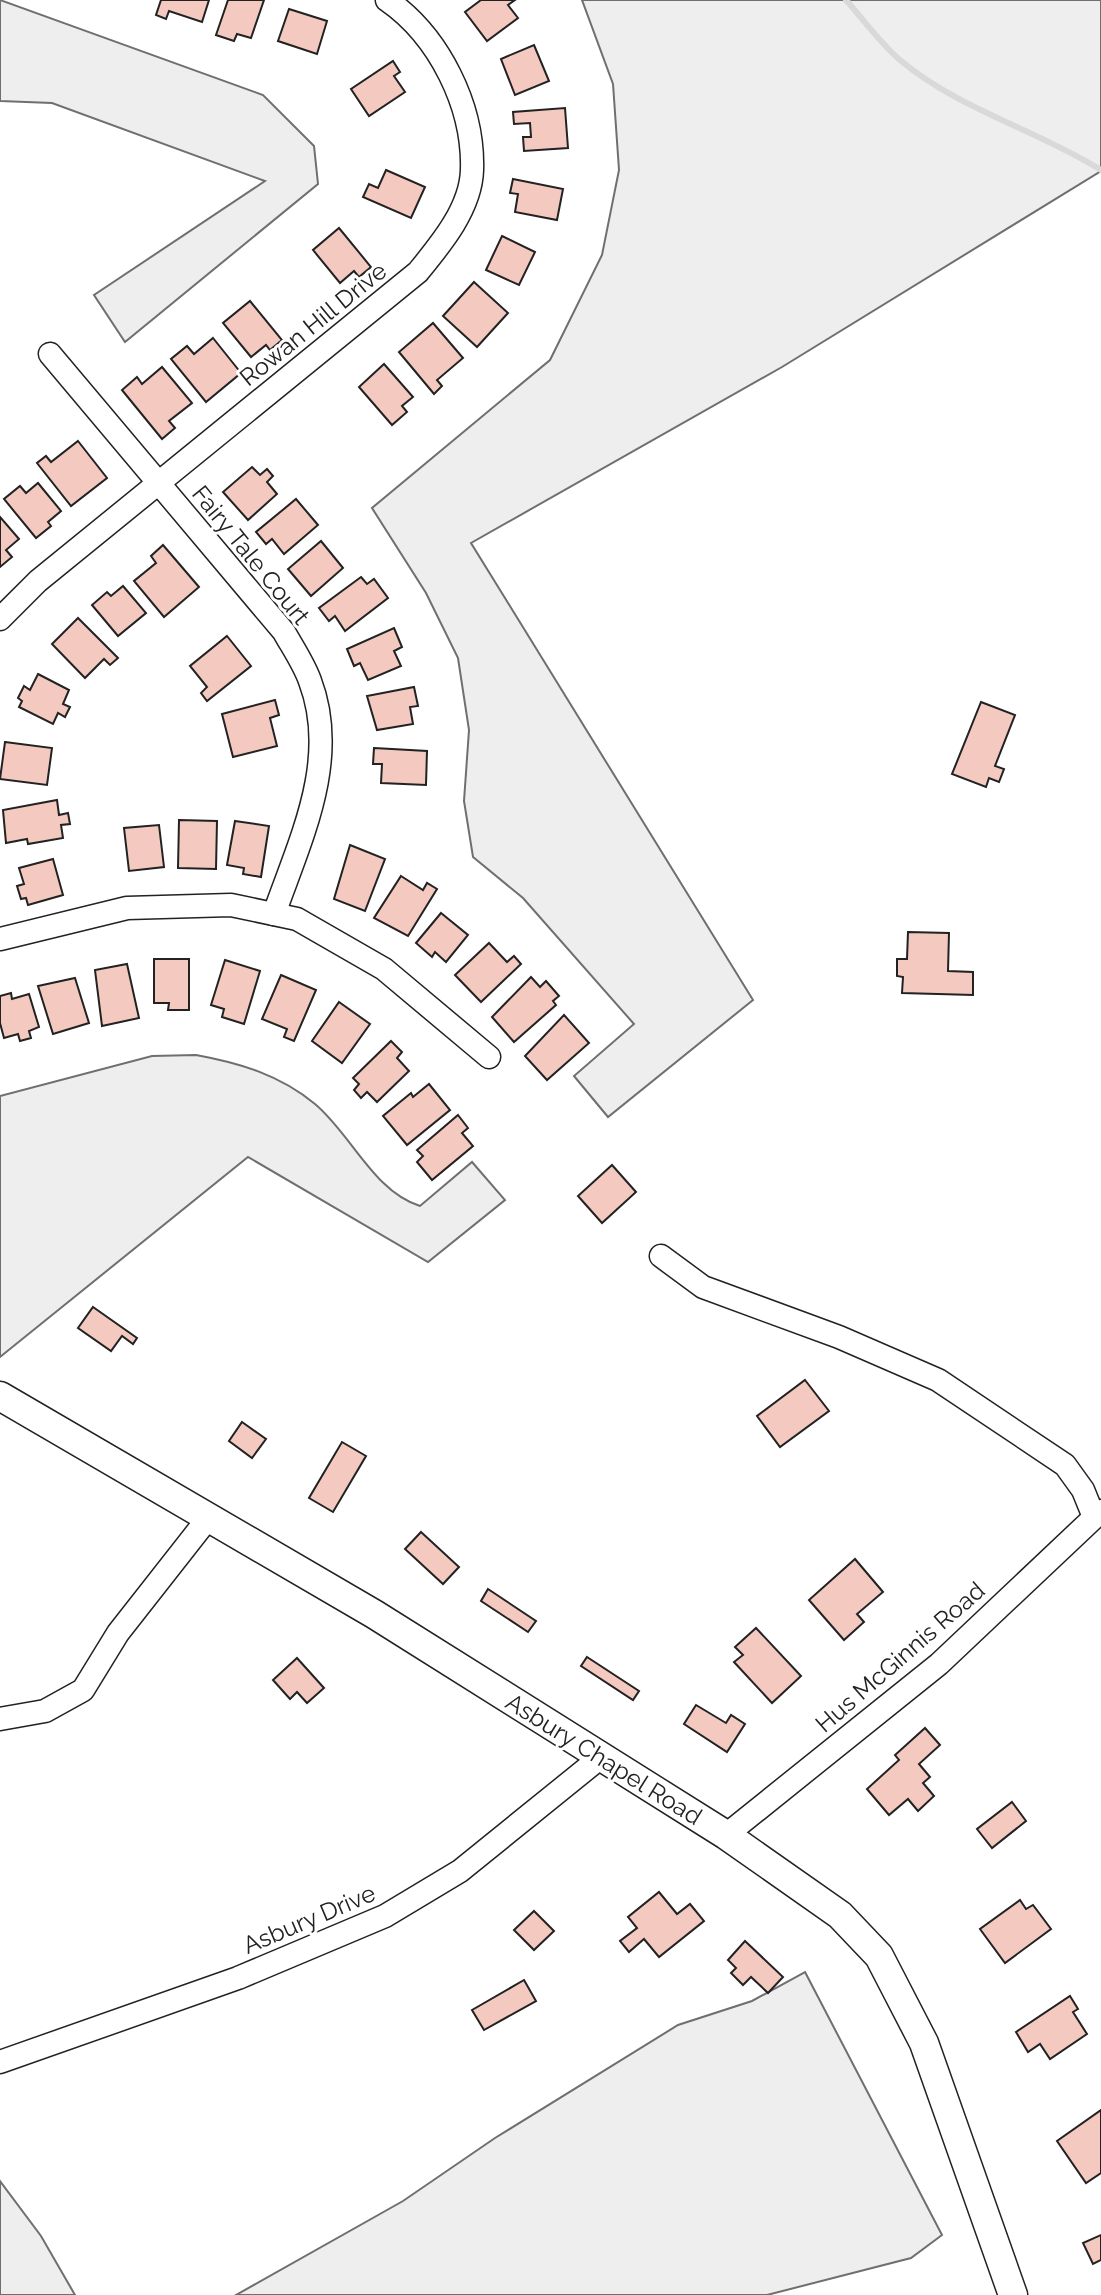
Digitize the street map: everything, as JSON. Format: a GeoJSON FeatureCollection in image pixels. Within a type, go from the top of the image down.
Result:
{"type":"FeatureCollection","features":[{"type":"Feature","properties":{"kind":"main road","name":"Asbury Chapel Road"},"geometry":{"type":"LineString","coordinates":[[0,1396],[374,1614],[726,1835],[840,1915],[879,1956],[924,2043],[1013,2295]]}},
{"type":"Feature","properties":{"kind":"street","name":"Rowan Hill Drive"},"geometry":{"type":"LineString","coordinates":[[0,619],[38,581],[418,272],[448,235],[472,171],[459,92],[434,47],[403,11],[387,0]]}},
{"type":"Feature","properties":{"kind":"street","name":"Fairy Tale Court"},"geometry":{"type":"LineString","coordinates":[[50,354],[284,632],[311,681],[323,736],[316,795],[274,914]]}},
{"type":"Feature","properties":{"kind":"street"},"geometry":{"type":"LineString","coordinates":[[0,939],[127,908],[231,905],[297,919],[384,969],[489,1057]]}},
{"type":"Feature","properties":{"kind":"street"},"geometry":{"type":"LineString","coordinates":[[661,1256],[703,1287],[839,1337],[938,1380],[1065,1465],[1097,1514]]}},
{"type":"Feature","properties":{"kind":"street","name":"Hus McGinnis Road"},"geometry":{"type":"LineString","coordinates":[[726,1835],[939,1664],[1097,1514]]}},
{"type":"Feature","properties":{"kind":"street"},"geometry":{"type":"LineString","coordinates":[[0,1719],[45,1711],[83,1690],[118,1633],[209,1517]]}},
{"type":"Feature","properties":{"kind":"street","name":"Asbury Drive"},"geometry":{"type":"LineString","coordinates":[[0,2062],[238,1978],[385,1916],[460,1871],[601,1757]]}},
{"type":"Feature","properties":{"kind":"shaded area"},"geometry":{"type":"Polygon","coordinates":[[[0,0],[263,95],[314,146],[318,184],[125,342],[94,295],[265,181],[52,103],[0,101],[0,0]]]}},
{"type":"Feature","properties":{"kind":"shaded area"},"geometry":{"type":"Polygon","coordinates":[[[582,0],[1101,0],[1101,171],[782,367],[471,543],[753,1000],[608,1117],[574,1076],[634,1024],[523,898],[473,857],[464,801],[469,730],[458,658],[426,593],[372,508],[550,360],[602,255],[619,170],[613,84],[582,0]]]}},
{"type":"Feature","properties":{"kind":"shaded area"},"geometry":{"type":"Polygon","coordinates":[[[196,1055],[259,1072],[302,1094],[328,1116],[376,1175],[404,1199],[420,1206],[472,1162],[505,1200],[428,1262],[248,1157],[0,1357],[0,1096],[152,1056],[196,1055]]]}},
{"type":"Feature","properties":{"kind":"shaded area"},"geometry":{"type":"Polygon","coordinates":[[[805,1972],[942,2235],[911,2258],[767,2295],[236,2295],[403,2201],[495,2138],[678,2025],[752,2001],[805,1972]]]}},
{"type":"Feature","properties":{"kind":"shaded area"},"geometry":{"type":"Polygon","coordinates":[[[0,2181],[41,2236],[75,2295],[0,2295],[0,2181]]]}},
{"type":"Feature","properties":{"kind":"building"},"geometry":{"type":"Polygon","coordinates":[[[161,0],[209,0],[202,22],[169,11],[166,19],[156,15],[161,0]]]}},
{"type":"Feature","properties":{"kind":"building"},"geometry":{"type":"Polygon","coordinates":[[[228,0],[264,0],[251,38],[237,34],[234,41],[216,35],[228,0]]]}},
{"type":"Feature","properties":{"kind":"building"},"geometry":{"type":"Polygon","coordinates":[[[481,0],[515,0],[508,5],[518,18],[487,41],[465,12],[481,0]]]}},
{"type":"Feature","properties":{"kind":"building"},"geometry":{"type":"Polygon","coordinates":[[[289,9],[327,21],[317,54],[278,41],[289,9]]]}},
{"type":"Feature","properties":{"kind":"building"},"geometry":{"type":"Polygon","coordinates":[[[534,45],[549,81],[515,95],[501,59],[534,45]]]}},
{"type":"Feature","properties":{"kind":"building"},"geometry":{"type":"Polygon","coordinates":[[[393,61],[400,72],[394,76],[405,92],[369,116],[351,89],[393,61]]]}},
{"type":"Feature","properties":{"kind":"building"},"geometry":{"type":"Polygon","coordinates":[[[565,108],[568,148],[524,151],[523,137],[531,137],[530,123],[514,124],[513,112],[565,108]]]}},
{"type":"Feature","properties":{"kind":"building"},"geometry":{"type":"Polygon","coordinates":[[[386,170],[425,187],[411,218],[363,197],[369,184],[378,188],[386,170]]]}},
{"type":"Feature","properties":{"kind":"building"},"geometry":{"type":"Polygon","coordinates":[[[513,179],[563,189],[557,220],[515,212],[518,194],[510,193],[513,179]]]}},
{"type":"Feature","properties":{"kind":"building"},"geometry":{"type":"Polygon","coordinates":[[[339,228],[371,267],[359,277],[354,271],[340,283],[313,250],[339,228]]]}},
{"type":"Feature","properties":{"kind":"building"},"geometry":{"type":"Polygon","coordinates":[[[502,236],[535,252],[519,285],[486,270],[502,236]]]}},
{"type":"Feature","properties":{"kind":"building"},"geometry":{"type":"Polygon","coordinates":[[[474,282],[508,313],[477,347],[443,316],[474,282]]]}},
{"type":"Feature","properties":{"kind":"building"},"geometry":{"type":"Polygon","coordinates":[[[250,301],[282,340],[270,350],[266,345],[251,357],[223,323],[250,301]]]}},
{"type":"Feature","properties":{"kind":"building"},"geometry":{"type":"Polygon","coordinates":[[[433,323],[463,358],[437,380],[442,386],[434,394],[399,352],[433,323]]]}},
{"type":"Feature","properties":{"kind":"building"},"geometry":{"type":"Polygon","coordinates":[[[213,338],[241,373],[206,402],[171,359],[187,346],[194,354],[213,338]]]}},
{"type":"Feature","properties":{"kind":"building"},"geometry":{"type":"Polygon","coordinates":[[[384,364],[413,397],[402,406],[407,412],[392,425],[359,387],[384,364]]]}},
{"type":"Feature","properties":{"kind":"building"},"geometry":{"type":"Polygon","coordinates":[[[162,367],[192,403],[169,421],[175,428],[162,439],[122,390],[137,377],[142,384],[162,367]]]}},
{"type":"Feature","properties":{"kind":"building"},"geometry":{"type":"Polygon","coordinates":[[[78,441],[107,478],[71,506],[37,463],[46,456],[51,462],[78,441]]]}},
{"type":"Feature","properties":{"kind":"building"},"geometry":{"type":"Polygon","coordinates":[[[252,467],[260,475],[267,469],[273,476],[267,482],[277,494],[248,520],[223,492],[252,467]]]}},
{"type":"Feature","properties":{"kind":"building"},"geometry":{"type":"Polygon","coordinates":[[[38,483],[61,511],[48,522],[51,526],[36,538],[4,499],[20,486],[26,493],[38,483]]]}},
{"type":"Feature","properties":{"kind":"building"},"geometry":{"type":"Polygon","coordinates":[[[296,499],[318,525],[284,554],[272,539],[266,544],[256,532],[296,499]]]}},
{"type":"Feature","properties":{"kind":"building"},"geometry":{"type":"Polygon","coordinates":[[[0,517],[19,539],[6,550],[12,557],[0,567],[0,517]]]}},
{"type":"Feature","properties":{"kind":"building"},"geometry":{"type":"Polygon","coordinates":[[[321,541],[343,568],[311,596],[288,569],[321,541]]]}},
{"type":"Feature","properties":{"kind":"building"},"geometry":{"type":"Polygon","coordinates":[[[163,545],[199,587],[164,617],[134,581],[156,563],[151,556],[163,545]]]}},
{"type":"Feature","properties":{"kind":"building"},"geometry":{"type":"Polygon","coordinates":[[[361,577],[367,584],[374,579],[388,598],[345,631],[335,616],[329,621],[319,608],[361,577]]]}},
{"type":"Feature","properties":{"kind":"building"},"geometry":{"type":"Polygon","coordinates":[[[123,586],[146,613],[118,636],[92,605],[107,592],[111,596],[123,586]]]}},
{"type":"Feature","properties":{"kind":"building"},"geometry":{"type":"Polygon","coordinates":[[[78,618],[118,658],[110,665],[104,659],[85,678],[52,644],[78,618]]]}},
{"type":"Feature","properties":{"kind":"building"},"geometry":{"type":"Polygon","coordinates":[[[394,628],[402,647],[394,651],[401,666],[368,680],[360,663],[354,666],[347,649],[394,628]]]}},
{"type":"Feature","properties":{"kind":"building"},"geometry":{"type":"Polygon","coordinates":[[[227,636],[251,666],[207,701],[201,693],[207,687],[190,666],[227,636]]]}},
{"type":"Feature","properties":{"kind":"building"},"geometry":{"type":"Polygon","coordinates":[[[38,674],[69,690],[63,704],[70,707],[65,717],[58,713],[53,724],[19,707],[22,701],[18,698],[24,686],[30,690],[38,674]]]}},
{"type":"Feature","properties":{"kind":"building"},"geometry":{"type":"Polygon","coordinates":[[[414,687],[418,706],[410,707],[413,724],[377,730],[367,696],[414,687]]]}},
{"type":"Feature","properties":{"kind":"building"},"geometry":{"type":"Polygon","coordinates":[[[275,700],[279,715],[270,718],[277,746],[233,757],[222,714],[275,700]]]}},
{"type":"Feature","properties":{"kind":"building"},"geometry":{"type":"Polygon","coordinates":[[[981,702],[1015,715],[995,766],[1004,769],[999,782],[989,778],[986,787],[952,774],[981,702]]]}},
{"type":"Feature","properties":{"kind":"building"},"geometry":{"type":"Polygon","coordinates":[[[5,742],[52,748],[47,785],[0,779],[5,742]]]}},
{"type":"Feature","properties":{"kind":"building"},"geometry":{"type":"Polygon","coordinates":[[[374,748],[427,751],[426,785],[381,783],[382,764],[373,764],[374,748]]]}},
{"type":"Feature","properties":{"kind":"building"},"geometry":{"type":"Polygon","coordinates":[[[57,800],[59,815],[68,813],[70,824],[61,825],[63,838],[28,844],[27,839],[6,843],[3,810],[57,800]]]}},
{"type":"Feature","properties":{"kind":"building"},"geometry":{"type":"Polygon","coordinates":[[[179,820],[217,821],[216,869],[178,868],[179,820]]]}},
{"type":"Feature","properties":{"kind":"building"},"geometry":{"type":"Polygon","coordinates":[[[235,821],[269,826],[261,877],[243,874],[244,868],[227,865],[235,821]]]}},
{"type":"Feature","properties":{"kind":"building"},"geometry":{"type":"Polygon","coordinates":[[[159,825],[164,867],[129,871],[124,828],[159,825]]]}},
{"type":"Feature","properties":{"kind":"building"},"geometry":{"type":"Polygon","coordinates":[[[350,845],[385,859],[365,911],[334,899],[350,845]]]}},
{"type":"Feature","properties":{"kind":"building"},"geometry":{"type":"Polygon","coordinates":[[[53,859],[63,895],[28,905],[26,898],[21,899],[17,886],[24,884],[19,868],[53,859]]]}},
{"type":"Feature","properties":{"kind":"building"},"geometry":{"type":"Polygon","coordinates":[[[401,876],[423,890],[427,883],[437,889],[408,936],[374,918],[401,876]]]}},
{"type":"Feature","properties":{"kind":"building"},"geometry":{"type":"Polygon","coordinates":[[[441,913],[468,935],[446,962],[435,952],[432,957],[416,943],[441,913]]]}},
{"type":"Feature","properties":{"kind":"building"},"geometry":{"type":"Polygon","coordinates":[[[908,932],[949,933],[948,971],[973,972],[973,995],[902,993],[903,977],[897,976],[897,959],[907,959],[908,932]]]}},
{"type":"Feature","properties":{"kind":"building"},"geometry":{"type":"Polygon","coordinates":[[[489,943],[507,962],[514,956],[521,964],[481,1002],[455,975],[489,943]]]}},
{"type":"Feature","properties":{"kind":"building"},"geometry":{"type":"Polygon","coordinates":[[[154,959],[189,959],[189,1010],[168,1010],[169,1003],[154,1003],[154,959]]]}},
{"type":"Feature","properties":{"kind":"building"},"geometry":{"type":"Polygon","coordinates":[[[225,960],[260,971],[244,1024],[222,1017],[224,1009],[211,1005],[225,960]]]}},
{"type":"Feature","properties":{"kind":"building"},"geometry":{"type":"Polygon","coordinates":[[[127,964],[139,1018],[102,1026],[95,970],[127,964]]]}},
{"type":"Feature","properties":{"kind":"building"},"geometry":{"type":"Polygon","coordinates":[[[281,975],[316,990],[294,1041],[284,1037],[287,1029],[262,1019],[281,975]]]}},
{"type":"Feature","properties":{"kind":"building"},"geometry":{"type":"Polygon","coordinates":[[[531,977],[540,987],[546,981],[559,996],[553,1001],[556,1005],[514,1042],[492,1017],[531,977]]]}},
{"type":"Feature","properties":{"kind":"building"},"geometry":{"type":"Polygon","coordinates":[[[75,978],[89,1023],[53,1034],[38,986],[75,978]]]}},
{"type":"Feature","properties":{"kind":"building"},"geometry":{"type":"Polygon","coordinates":[[[11,993],[12,999],[29,994],[39,1027],[29,1031],[31,1038],[20,1041],[18,1034],[4,1038],[0,1023],[0,996],[11,993]]]}},
{"type":"Feature","properties":{"kind":"building"},"geometry":{"type":"Polygon","coordinates":[[[339,1002],[370,1024],[342,1063],[312,1041],[339,1002]]]}},
{"type":"Feature","properties":{"kind":"building"},"geometry":{"type":"Polygon","coordinates":[[[564,1015],[589,1043],[547,1080],[525,1056],[564,1015]]]}},
{"type":"Feature","properties":{"kind":"building"},"geometry":{"type":"Polygon","coordinates":[[[391,1041],[402,1052],[397,1058],[409,1071],[377,1102],[367,1092],[361,1098],[354,1090],[359,1084],[353,1078],[391,1041]]]}},
{"type":"Feature","properties":{"kind":"building"},"geometry":{"type":"Polygon","coordinates":[[[429,1084],[450,1110],[407,1145],[383,1116],[411,1093],[413,1097],[429,1084]]]}},
{"type":"Feature","properties":{"kind":"building"},"geometry":{"type":"Polygon","coordinates":[[[458,1115],[468,1128],[462,1133],[473,1146],[432,1180],[417,1162],[423,1156],[417,1150],[458,1115]]]}},
{"type":"Feature","properties":{"kind":"building"},"geometry":{"type":"Polygon","coordinates":[[[612,1165],[636,1192],[602,1223],[578,1196],[612,1165]]]}},
{"type":"Feature","properties":{"kind":"building"},"geometry":{"type":"Polygon","coordinates":[[[93,1307],[137,1338],[133,1344],[122,1336],[111,1351],[78,1328],[93,1307]]]}},
{"type":"Feature","properties":{"kind":"building"},"geometry":{"type":"Polygon","coordinates":[[[805,1380],[829,1411],[780,1447],[757,1416],[805,1380]]]}},
{"type":"Feature","properties":{"kind":"building"},"geometry":{"type":"Polygon","coordinates":[[[242,1422],[266,1439],[252,1458],[229,1441],[242,1422]]]}},
{"type":"Feature","properties":{"kind":"building"},"geometry":{"type":"Polygon","coordinates":[[[342,1442],[366,1456],[333,1512],[309,1498],[342,1442]]]}},
{"type":"Feature","properties":{"kind":"building"},"geometry":{"type":"Polygon","coordinates":[[[421,1532],[459,1567],[443,1584],[405,1549],[421,1532]]]}},
{"type":"Feature","properties":{"kind":"building"},"geometry":{"type":"Polygon","coordinates":[[[855,1559],[883,1592],[857,1614],[864,1622],[844,1640],[809,1600],[855,1559]]]}},
{"type":"Feature","properties":{"kind":"building"},"geometry":{"type":"Polygon","coordinates":[[[488,1589],[536,1621],[528,1632],[481,1601],[488,1589]]]}},
{"type":"Feature","properties":{"kind":"building"},"geometry":{"type":"Polygon","coordinates":[[[756,1628],[801,1676],[772,1703],[734,1662],[743,1655],[735,1647],[756,1628]]]}},
{"type":"Feature","properties":{"kind":"building"},"geometry":{"type":"Polygon","coordinates":[[[587,1657],[639,1691],[633,1700],[581,1666],[587,1657]]]}},
{"type":"Feature","properties":{"kind":"building"},"geometry":{"type":"Polygon","coordinates":[[[297,1658],[324,1688],[307,1703],[297,1692],[290,1699],[273,1680],[297,1658]]]}},
{"type":"Feature","properties":{"kind":"building"},"geometry":{"type":"Polygon","coordinates":[[[696,1705],[726,1723],[731,1715],[745,1724],[727,1752],[684,1724],[696,1705]]]}},
{"type":"Feature","properties":{"kind":"building"},"geometry":{"type":"Polygon","coordinates":[[[925,1728],[940,1745],[919,1764],[930,1777],[923,1783],[934,1796],[918,1811],[908,1799],[889,1815],[867,1789],[899,1760],[895,1755],[925,1728]]]}},
{"type":"Feature","properties":{"kind":"building"},"geometry":{"type":"Polygon","coordinates":[[[1012,1802],[1026,1821],[992,1848],[977,1829],[1012,1802]]]}},
{"type":"Feature","properties":{"kind":"building"},"geometry":{"type":"Polygon","coordinates":[[[659,1892],[677,1914],[690,1904],[704,1921],[659,1957],[644,1939],[629,1952],[620,1941],[637,1928],[628,1917],[659,1892]]]}},
{"type":"Feature","properties":{"kind":"building"},"geometry":{"type":"Polygon","coordinates":[[[1020,1900],[1026,1909],[1033,1905],[1051,1929],[1005,1963],[980,1929],[1020,1900]]]}},
{"type":"Feature","properties":{"kind":"building"},"geometry":{"type":"Polygon","coordinates":[[[534,1911],[554,1931],[534,1950],[514,1930],[534,1911]]]}},
{"type":"Feature","properties":{"kind":"building"},"geometry":{"type":"Polygon","coordinates":[[[745,1941],[783,1977],[768,1993],[751,1977],[743,1985],[731,1973],[736,1968],[728,1960],[745,1941]]]}},
{"type":"Feature","properties":{"kind":"building"},"geometry":{"type":"Polygon","coordinates":[[[524,1980],[536,2001],[484,2030],[472,2010],[524,1980]]]}},
{"type":"Feature","properties":{"kind":"building"},"geometry":{"type":"Polygon","coordinates":[[[1070,1996],[1078,2009],[1073,2012],[1087,2034],[1050,2059],[1040,2044],[1028,2052],[1016,2032],[1070,1996]]]}},
{"type":"Feature","properties":{"kind":"building"},"geometry":{"type":"Polygon","coordinates":[[[1101,2110],[1101,2173],[1086,2183],[1057,2141],[1101,2110]]]}},
{"type":"Feature","properties":{"kind":"building"},"geometry":{"type":"Polygon","coordinates":[[[1101,2235],[1101,2260],[1093,2264],[1083,2243],[1101,2235]]]}},
{"type":"Feature","properties":{"kind":"waterway"},"geometry":{"type":"LineString","coordinates":[[846,0],[879,39],[923,77],[972,106],[1101,170]]}}]}
